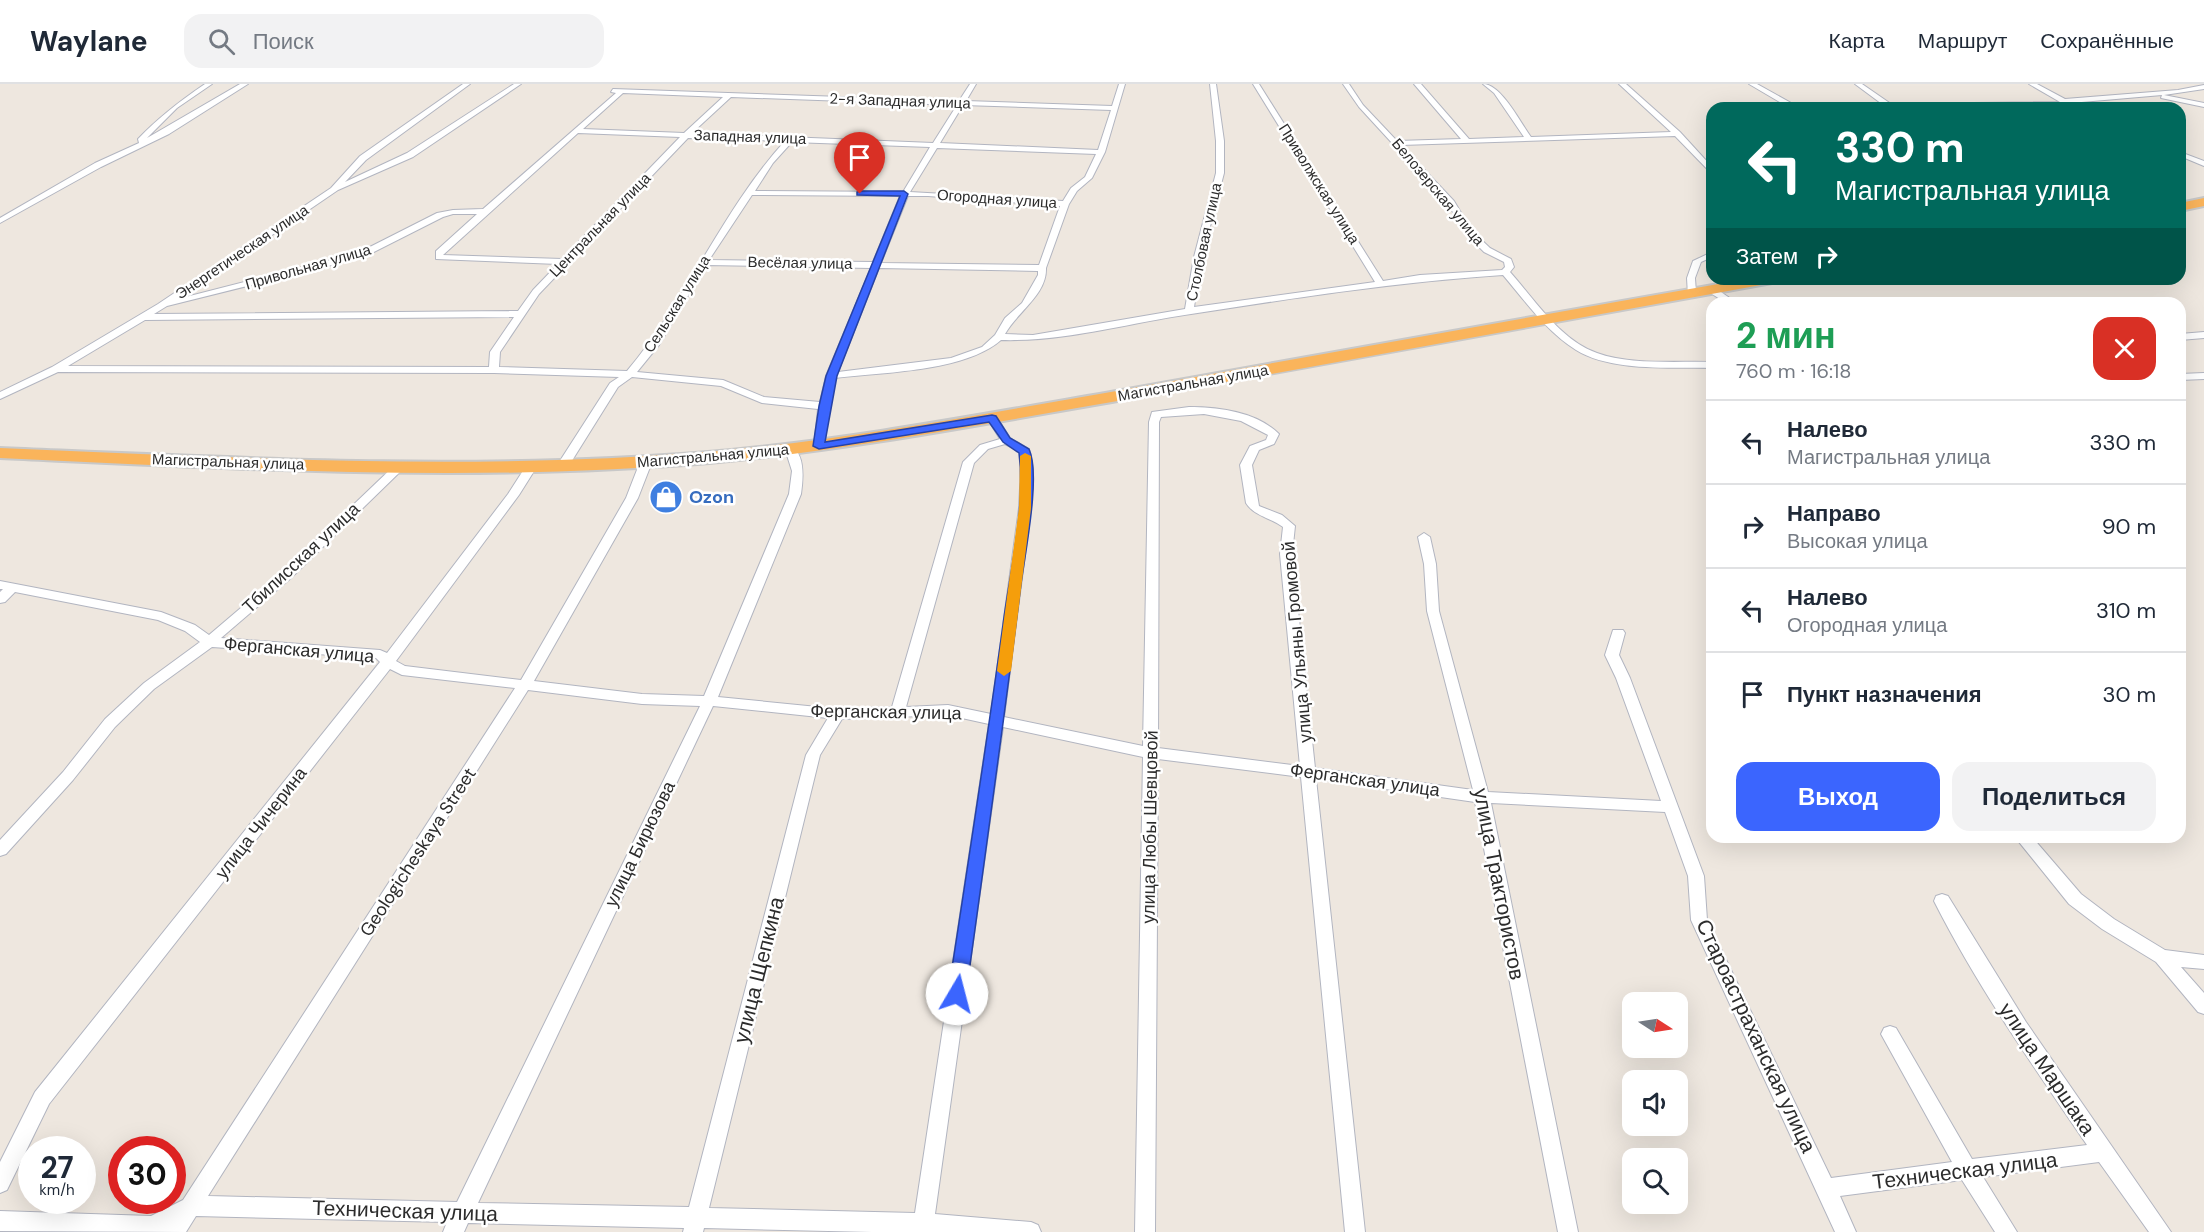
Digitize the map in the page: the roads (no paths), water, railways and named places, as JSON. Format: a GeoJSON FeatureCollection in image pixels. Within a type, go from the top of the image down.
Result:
{"type":"FeatureCollection","features":[{"type":"Feature","properties":{"kind":"highway"},"geometry":{"type":"LineString","coordinates":[[2186,206],[2204,202]]}},
{"type":"Feature","properties":{"kind":"highway","name":"Магистральная улица"},"geometry":{"type":"LineString","coordinates":[[0,453],[292,465],[530,468],[646,462],[790,449],[992,418],[1739,285]]}},
{"type":"Feature","properties":{"kind":"street"},"geometry":{"type":"LineString","coordinates":[[138,145],[158,122],[208,84]]}},
{"type":"Feature","properties":{"kind":"street"},"geometry":{"type":"LineString","coordinates":[[0,221],[166,132],[245,84]]}},
{"type":"Feature","properties":{"kind":"street","name":"Энергетическая улица"},"geometry":{"type":"LineString","coordinates":[[0,396],[56,369],[161,306],[334,190],[363,158],[467,84]]}},
{"type":"Feature","properties":{"kind":"street"},"geometry":{"type":"LineString","coordinates":[[334,190],[410,155],[518,84]]}},
{"type":"Feature","properties":{"kind":"street"},"geometry":{"type":"LineString","coordinates":[[819,446],[824,406],[831,376],[878,264],[904,194],[973,84]]}},
{"type":"Feature","properties":{"kind":"street"},"geometry":{"type":"LineString","coordinates":[[831,376],[953,361],[985,349],[999,337],[1008,320],[1026,304],[1042,275],[1042,268],[1065,204],[1074,190],[1088,177],[1101,152],[1122,84]]}},
{"type":"Feature","properties":{"kind":"street","name":"Столбовая улица"},"geometry":{"type":"LineString","coordinates":[[1189,311],[1198,257],[1220,173],[1220,141],[1213,84]]}},
{"type":"Feature","properties":{"kind":"street","name":"Приволжская улица"},"geometry":{"type":"LineString","coordinates":[[1256,84],[1381,284]]}},
{"type":"Feature","properties":{"kind":"street","name":"Белозерская улица"},"geometry":{"type":"LineString","coordinates":[[1346,84],[1361,106],[1398,143],[1451,203],[1469,232],[1487,250],[1510,264],[1506,272],[1573,345],[1593,356],[1617,360],[1706,365]]}},
{"type":"Feature","properties":{"kind":"street"},"geometry":{"type":"LineString","coordinates":[[1417,84],[1467,141]]}},
{"type":"Feature","properties":{"kind":"street"},"geometry":{"type":"LineString","coordinates":[[1486,84],[1496,92],[1528,138]]}},
{"type":"Feature","properties":{"kind":"street"},"geometry":{"type":"LineString","coordinates":[[1622,84],[1677,134],[1706,165]]}},
{"type":"Feature","properties":{"kind":"street"},"geometry":{"type":"LineString","coordinates":[[1752,84],[1784,102]]}},
{"type":"Feature","properties":{"kind":"street"},"geometry":{"type":"LineString","coordinates":[[1858,84],[1883,102]]}},
{"type":"Feature","properties":{"kind":"street"},"geometry":{"type":"LineString","coordinates":[[2032,84],[2064,102]]}},
{"type":"Feature","properties":{"kind":"street"},"geometry":{"type":"LineString","coordinates":[[2135,87],[2204,105]]}},
{"type":"Feature","properties":{"kind":"street"},"geometry":{"type":"LineString","coordinates":[[2074,102],[2150,92],[2178,92],[2204,87]]}},
{"type":"Feature","properties":{"kind":"street","name":"2-я Западная улица"},"geometry":{"type":"LineString","coordinates":[[578,131],[617,91],[1115,108]]}},
{"type":"Feature","properties":{"kind":"street","name":"Центральная улица"},"geometry":{"type":"LineString","coordinates":[[494,370],[495,352],[536,292],[686,135],[729,95]]}},
{"type":"Feature","properties":{"kind":"street"},"geometry":{"type":"LineString","coordinates":[[564,262],[439,257],[438,253],[578,131]]}},
{"type":"Feature","properties":{"kind":"street","name":"Западная улица"},"geometry":{"type":"LineString","coordinates":[[578,131],[1101,152]]}},
{"type":"Feature","properties":{"kind":"street"},"geometry":{"type":"LineString","coordinates":[[1398,143],[1677,134]]}},
{"type":"Feature","properties":{"kind":"street","name":"Сельская улица"},"geometry":{"type":"LineString","coordinates":[[562,467],[614,385],[630,374],[654,345],[703,262],[770,162],[791,139]]}},
{"type":"Feature","properties":{"kind":"street"},"geometry":{"type":"LineString","coordinates":[[2186,156],[2204,164]]}},
{"type":"Feature","properties":{"kind":"street","name":"Огородная улица"},"geometry":{"type":"LineString","coordinates":[[750,193],[904,194],[1065,204]]}},
{"type":"Feature","properties":{"kind":"street","name":"Привольная улица"},"geometry":{"type":"LineString","coordinates":[[161,306],[360,255],[440,215],[485,211]]}},
{"type":"Feature","properties":{"kind":"street"},"geometry":{"type":"LineString","coordinates":[[1691,293],[1691,278],[1697,261],[1706,257]]}},
{"type":"Feature","properties":{"kind":"street","name":"Весёлая улица"},"geometry":{"type":"LineString","coordinates":[[703,262],[1042,268]]}},
{"type":"Feature","properties":{"kind":"street"},"geometry":{"type":"LineString","coordinates":[[999,337],[1033,338],[1189,311],[1381,284],[1506,272]]}},
{"type":"Feature","properties":{"kind":"street"},"geometry":{"type":"LineString","coordinates":[[1712,290],[1723,297]]}},
{"type":"Feature","properties":{"kind":"street"},"geometry":{"type":"LineString","coordinates":[[143,317],[522,314]]}},
{"type":"Feature","properties":{"kind":"street"},"geometry":{"type":"LineString","coordinates":[[2186,336],[2204,335]]}},
{"type":"Feature","properties":{"kind":"street"},"geometry":{"type":"LineString","coordinates":[[56,369],[494,370],[630,374],[723,383],[762,400],[824,406]]}},
{"type":"Feature","properties":{"kind":"street"},"geometry":{"type":"LineString","coordinates":[[2186,377],[2204,376]]}},
{"type":"Feature","properties":{"kind":"street","name":"улица Ульяны Громовой"},"geometry":{"type":"LineString","coordinates":[[1154,422],[1156,414],[1185,410],[1222,411],[1251,420],[1274,434],[1270,442],[1254,448],[1246,465],[1252,503],[1256,508],[1278,517],[1289,526],[1286,554],[1355,1232]]}},
{"type":"Feature","properties":{"kind":"street"},"geometry":{"type":"LineString","coordinates":[[922,1228],[997,719],[1025,508],[1027,468],[1025,451],[1006,440],[992,418]]}},
{"type":"Feature","properties":{"kind":"street","name":"улица Любы Шевцовой"},"geometry":{"type":"LineString","coordinates":[[1145,1232],[1154,422]]}},
{"type":"Feature","properties":{"kind":"street"},"geometry":{"type":"LineString","coordinates":[[898,711],[969,462],[984,447],[1006,440]]}},
{"type":"Feature","properties":{"kind":"street","name":"улица Бирюзова"},"geometry":{"type":"LineString","coordinates":[[453,1232],[709,701],[795,494],[798,471],[790,449]]}},
{"type":"Feature","properties":{"kind":"street","name":"Geologicheskaya Street"},"geometry":{"type":"LineString","coordinates":[[174,1232],[525,684],[632,498],[646,462]]}},
{"type":"Feature","properties":{"kind":"street","name":"Тбилисская улица"},"geometry":{"type":"LineString","coordinates":[[0,850],[68,776],[110,723],[149,686],[209,642],[287,575],[399,467]]}},
{"type":"Feature","properties":{"kind":"street","name":"улица Чичерина"},"geometry":{"type":"LineString","coordinates":[[0,1183],[42,1098],[388,663],[513,495],[530,468]]}},
{"type":"Feature","properties":{"kind":"street","name":"улица Трактористов"},"geometry":{"type":"LineString","coordinates":[[1424,537],[1430,564],[1433,611],[1482,797],[1568,1232]]}},
{"type":"Feature","properties":{"kind":"street"},"geometry":{"type":"LineString","coordinates":[[0,599],[6,587],[160,616],[190,628],[209,642]]}},
{"type":"Feature","properties":{"kind":"street","name":"Староастраханская улица"},"geometry":{"type":"LineString","coordinates":[[1618,633],[1612,655],[1623,678],[1696,876],[1699,920],[1846,1232]]}},
{"type":"Feature","properties":{"kind":"street","name":"Ферганская улица"},"geometry":{"type":"LineString","coordinates":[[209,642],[380,654],[388,663],[402,670],[642,699],[709,701],[838,714],[948,710],[1151,753],[1308,772],[1482,797],[1671,807]]}},
{"type":"Feature","properties":{"kind":"street","name":"улица Щепкина"},"geometry":{"type":"LineString","coordinates":[[695,1225],[813,755],[838,714]]}},
{"type":"Feature","properties":{"kind":"street"},"geometry":{"type":"LineString","coordinates":[[2028,843],[2075,899],[2108,924],[2162,957],[2204,1006]]}},
{"type":"Feature","properties":{"kind":"street","name":"улица Маршака"},"geometry":{"type":"LineString","coordinates":[[1942,901],[1978,965],[2102,1152],[2161,1232]]}},
{"type":"Feature","properties":{"kind":"street"},"geometry":{"type":"LineString","coordinates":[[2162,957],[2204,962]]}},
{"type":"Feature","properties":{"kind":"street"},"geometry":{"type":"LineString","coordinates":[[1890,1034],[1968,1171],[2007,1232]]}},
{"type":"Feature","properties":{"kind":"street","name":"Техническая улица"},"geometry":{"type":"LineString","coordinates":[[1827,1188],[2102,1152]]}},
{"type":"Feature","properties":{"kind":"street","name":"Техническая улица"},"geometry":{"type":"LineString","coordinates":[[0,1221],[152,1226],[192,1206],[463,1213],[695,1225],[1031,1232]]}},
{"type":"Feature","properties":{"kind":"place","name":"Ozon"},"geometry":{"type":"Point","coordinates":[666,497]}}]}
